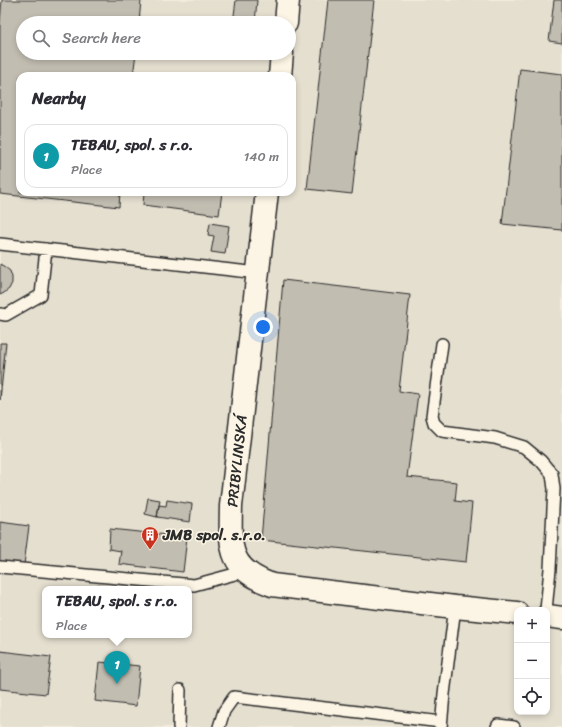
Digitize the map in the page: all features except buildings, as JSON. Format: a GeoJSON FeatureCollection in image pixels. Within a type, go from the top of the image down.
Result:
{"type":"FeatureCollection","features":[{"type":"Feature","properties":{"kind":"street"},"geometry":{"type":"LineString","coordinates":[[287,16],[288,0]]}},
{"type":"Feature","properties":{"kind":"street"},"geometry":{"type":"LineString","coordinates":[[280,72],[281,60]]}},
{"type":"Feature","properties":{"kind":"street","name":"PRIBYLINSKÁ"},"geometry":{"type":"LineString","coordinates":[[267,196],[231,506],[230,537],[234,553],[240,565],[260,580],[272,585],[514,613]]}},
{"type":"Feature","properties":{"kind":"street"},"geometry":{"type":"LineString","coordinates":[[550,616],[562,618]]}},
{"type":"Feature","properties":{"kind":"lane"},"geometry":{"type":"LineString","coordinates":[[0,244],[258,273]]}},
{"type":"Feature","properties":{"kind":"lane"},"geometry":{"type":"LineString","coordinates":[[0,314],[6,315],[40,295],[46,249]]}},
{"type":"Feature","properties":{"kind":"lane"},"geometry":{"type":"LineString","coordinates":[[442,344],[432,416],[434,423],[442,431],[495,438],[524,447],[542,460],[552,474],[554,497],[546,607]]}},
{"type":"Feature","properties":{"kind":"lane"},"geometry":{"type":"LineString","coordinates":[[0,567],[194,585],[246,571]]}},
{"type":"Feature","properties":{"kind":"lane"},"geometry":{"type":"LineString","coordinates":[[219,727],[224,711],[234,697],[441,724],[455,607]]}},
{"type":"Feature","properties":{"kind":"lane"},"geometry":{"type":"LineString","coordinates":[[179,727],[180,690]]}},
{"type":"Feature","properties":{"kind":"lane"},"geometry":{"type":"LineString","coordinates":[[497,727],[498,725],[514,727]]}},
{"type":"Feature","properties":{"kind":"shaded area"},"geometry":{"type":"Polygon","coordinates":[[[0,0],[562,0],[562,727],[0,727],[0,0]]]}},
{"type":"Feature","properties":{"kind":"place","name":"JMB spol. s.r.o."},"geometry":{"type":"Point","coordinates":[150,550]}},
{"type":"Feature","properties":{"kind":"place","name":"TEBAU, spol. s r.o."},"geometry":{"type":"Point","coordinates":[117,684]}}]}
